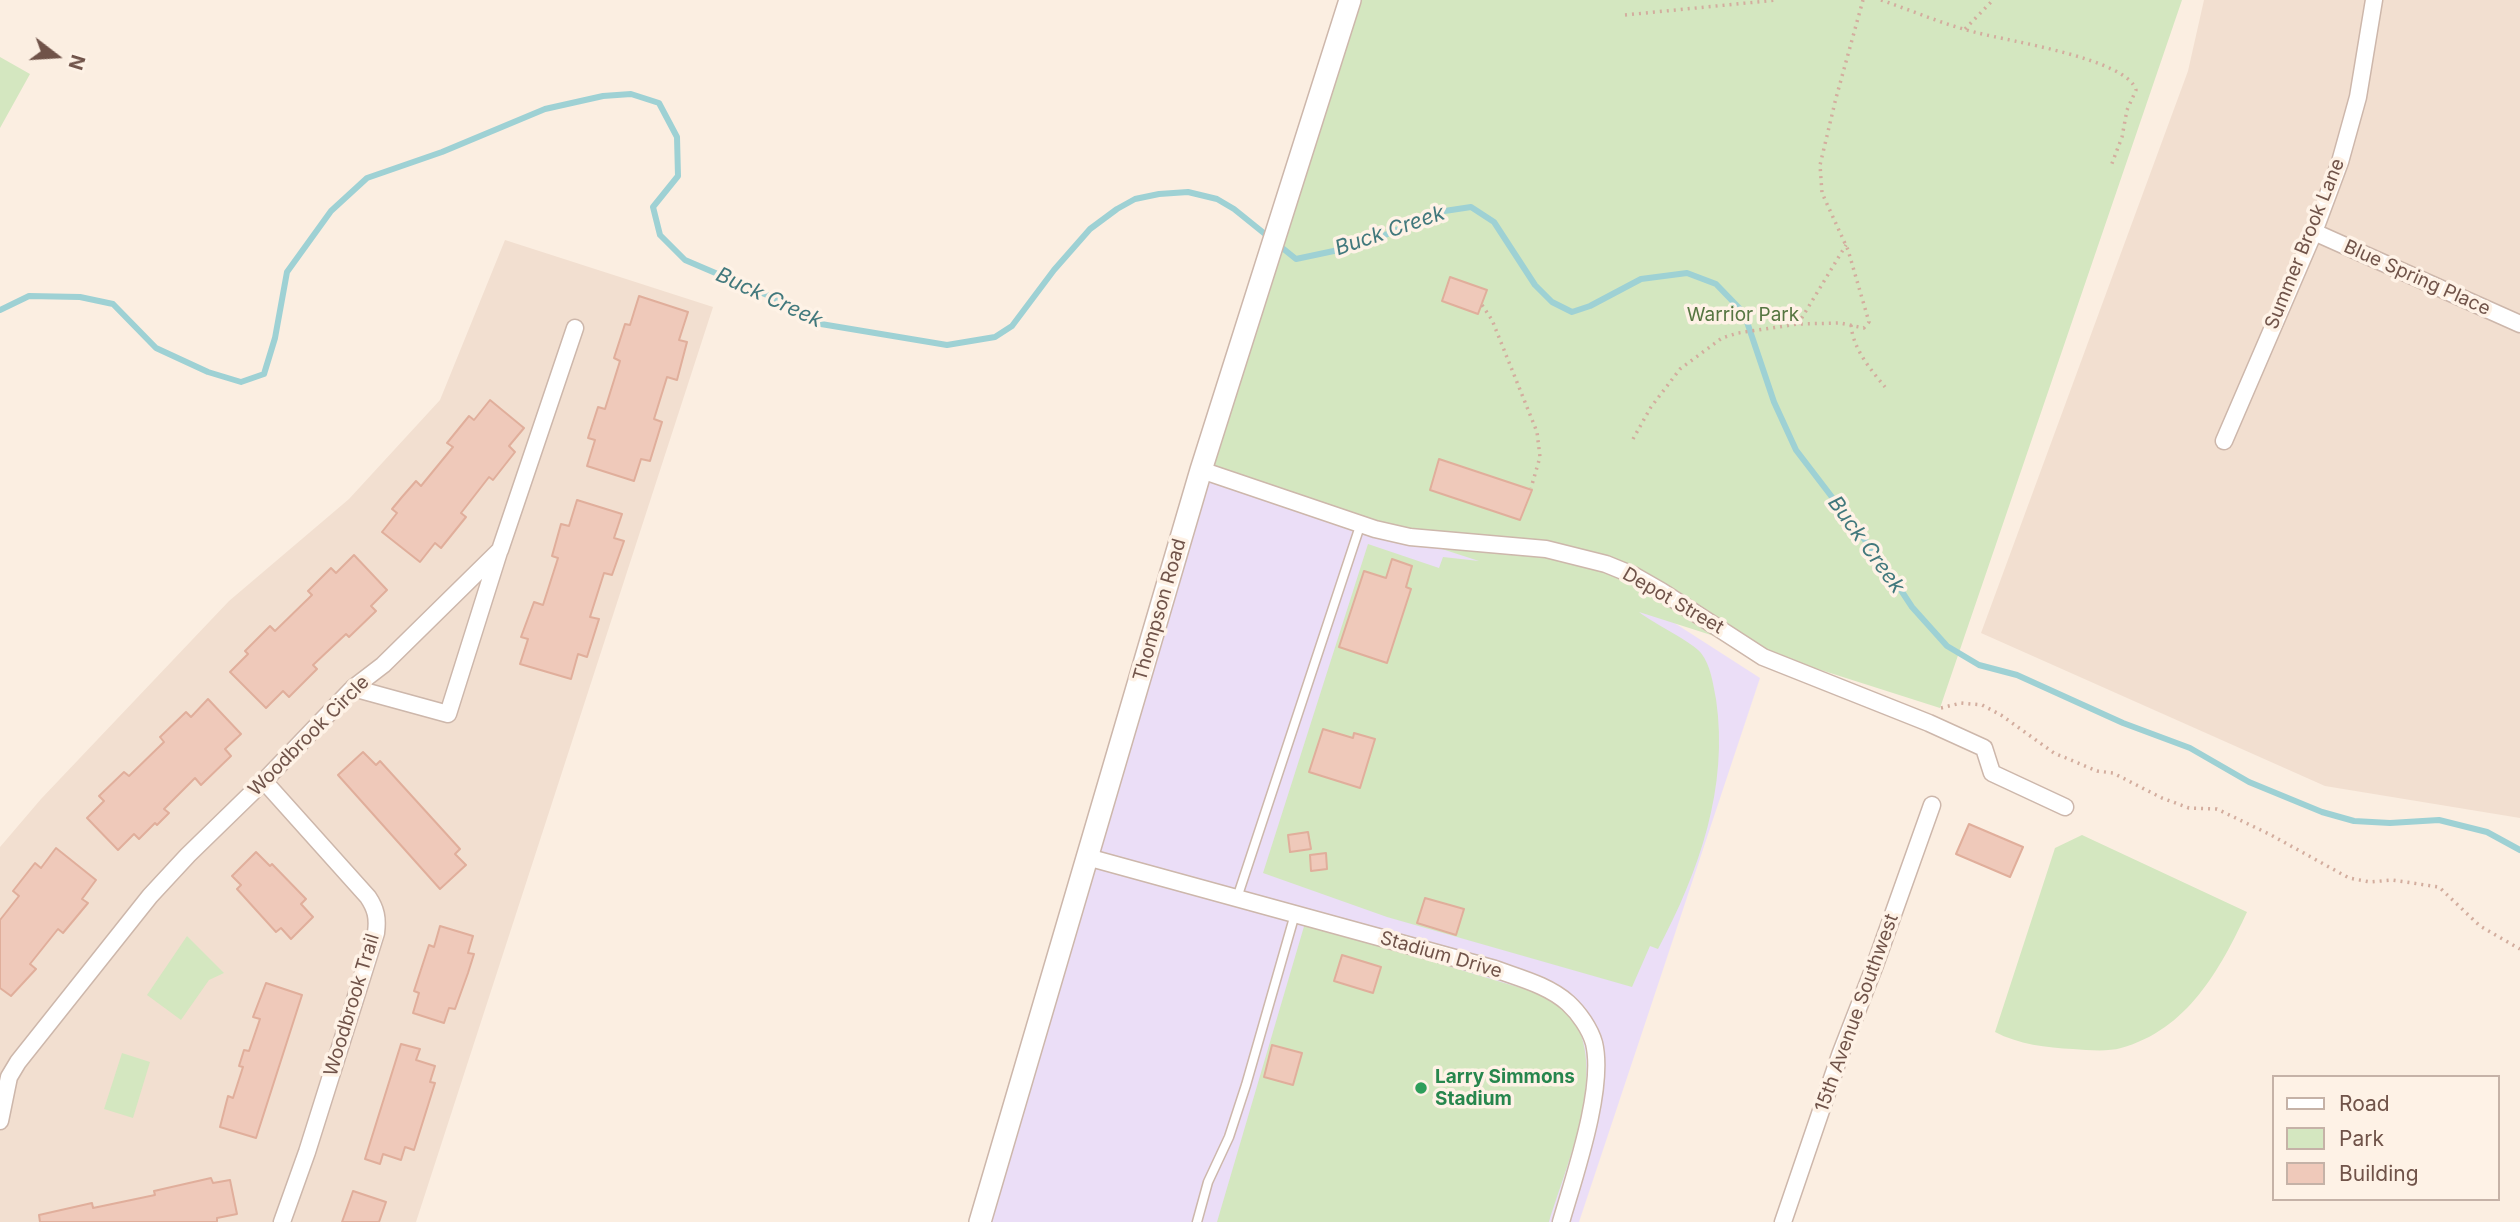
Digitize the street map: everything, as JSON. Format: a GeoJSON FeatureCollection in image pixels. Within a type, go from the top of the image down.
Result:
{"type":"FeatureCollection","features":[{"type":"Feature","properties":{"kind":"street","name":"Thompson Road"},"geometry":{"type":"LineString","coordinates":[[980,1222],[1201,471],[1350,0]]}},
{"type":"Feature","properties":{"kind":"street","name":"Summer Brook Lane"},"geometry":{"type":"LineString","coordinates":[[2224,441],[2314,232],[2340,162],[2358,97],[2374,0]]}},
{"type":"Feature","properties":{"kind":"street","name":"Blue Spring Place"},"geometry":{"type":"LineString","coordinates":[[2314,232],[2520,324]]}},
{"type":"Feature","properties":{"kind":"street","name":"Woodbrook Circle"},"geometry":{"type":"LineString","coordinates":[[0,1121],[9,1077],[53,1015],[150,896],[353,688],[383,665],[500,550],[575,328]]}},
{"type":"Feature","properties":{"kind":"street","name":"Depot Street"},"geometry":{"type":"LineString","coordinates":[[1201,471],[1375,529],[1410,537],[1546,549],[1615,567],[1661,591],[1763,657],[1929,723],[1984,748],[1992,773],[2065,807]]}},
{"type":"Feature","properties":{"kind":"street"},"geometry":{"type":"LineString","coordinates":[[353,688],[449,714],[500,550]]}},
{"type":"Feature","properties":{"kind":"street","name":"Woodbrook Trail"},"geometry":{"type":"LineString","coordinates":[[264,782],[368,897],[378,920],[319,1113],[282,1222]]}},
{"type":"Feature","properties":{"kind":"street","name":"15th Avenue Southwest"},"geometry":{"type":"LineString","coordinates":[[1783,1222],[1840,1055],[1932,805]]}},
{"type":"Feature","properties":{"kind":"street","name":"Stadium Drive"},"geometry":{"type":"LineString","coordinates":[[1087,857],[1522,979],[1547,989],[1567,1002],[1588,1029],[1594,1043],[1595,1058],[1593,1095],[1577,1168],[1561,1222]]}},
{"type":"Feature","properties":{"kind":"lane"},"geometry":{"type":"LineString","coordinates":[[1237,898],[1361,523]]}},
{"type":"Feature","properties":{"kind":"lane"},"geometry":{"type":"LineString","coordinates":[[1197,1222],[1208,1182],[1229,1137],[1246,1085],[1295,914]]}},
{"type":"Feature","properties":{"kind":"path"},"geometry":{"type":"LineString","coordinates":[[1625,15],[1777,0]]}},
{"type":"Feature","properties":{"kind":"path"},"geometry":{"type":"LineString","coordinates":[[1633,439],[1651,407],[1681,369],[1717,341],[1738,333],[1798,324],[1851,325],[1864,328],[1870,320],[1846,245],[1822,193],[1820,165],[1863,0]]}},
{"type":"Feature","properties":{"kind":"path"},"geometry":{"type":"LineString","coordinates":[[1881,0],[1965,29],[2067,54],[2117,71],[2132,82],[2136,90],[2127,110],[2122,137],[2111,166]]}},
{"type":"Feature","properties":{"kind":"path"},"geometry":{"type":"LineString","coordinates":[[1965,29],[1993,0]]}},
{"type":"Feature","properties":{"kind":"path"},"geometry":{"type":"LineString","coordinates":[[1798,324],[1846,245]]}},
{"type":"Feature","properties":{"kind":"path"},"geometry":{"type":"LineString","coordinates":[[1482,305],[1492,320],[1537,432],[1539,457],[1531,488]]}},
{"type":"Feature","properties":{"kind":"path"},"geometry":{"type":"LineString","coordinates":[[1851,325],[1861,354],[1885,387]]}},
{"type":"Feature","properties":{"kind":"path"},"geometry":{"type":"LineString","coordinates":[[1936,709],[1961,703],[1982,705],[2001,715],[2054,753],[2096,771],[2113,773],[2162,799],[2189,808],[2217,809],[2349,878],[2370,882],[2392,880],[2439,887],[2480,926],[2520,949]]}},
{"type":"Feature","properties":{"kind":"shaded area"},"geometry":{"type":"Polygon","coordinates":[[[2204,0],[2520,0],[2520,818],[2325,786],[1981,633],[2188,71],[2204,0]]]}},
{"type":"Feature","properties":{"kind":"shaded area"},"geometry":{"type":"Polygon","coordinates":[[[505,240],[713,307],[416,1222],[0,1222],[0,847],[41,799],[229,601],[349,499],[440,400],[505,240]]]}},
{"type":"Feature","properties":{"kind":"shaded area"},"geometry":{"type":"Polygon","coordinates":[[[1201,471],[1631,595],[1760,678],[1579,1222],[980,1222],[1201,471]]]}},
{"type":"Feature","properties":{"kind":"green space","name":"Warrior Park"},"geometry":{"type":"Polygon","coordinates":[[[1357,0],[2182,0],[1940,708],[1639,612],[1701,653],[1713,681],[1719,732],[1714,796],[1698,859],[1673,920],[1658,949],[1650,946],[1632,987],[1387,917],[1263,873],[1368,544],[1439,568],[1443,557],[1479,561],[1201,471],[1357,0]]]}},
{"type":"Feature","properties":{"kind":"green space"},"geometry":{"type":"Polygon","coordinates":[[[0,57],[30,74],[0,128],[0,57]]]}},
{"type":"Feature","properties":{"kind":"green space"},"geometry":{"type":"Polygon","coordinates":[[[2082,835],[2247,912],[2213,976],[2183,1012],[2144,1039],[2116,1049],[2043,1046],[2013,1040],[1995,1032],[2055,848],[2082,835]]]}},
{"type":"Feature","properties":{"kind":"green space","name":"Larry Simmons Stadium"},"geometry":{"type":"Polygon","coordinates":[[[1305,923],[1531,991],[1565,1009],[1579,1030],[1586,1055],[1586,1083],[1582,1113],[1549,1222],[1217,1222],[1305,923]]]}},
{"type":"Feature","properties":{"kind":"green space"},"geometry":{"type":"Polygon","coordinates":[[[187,936],[224,973],[209,980],[181,1020],[147,995],[187,936]]]}},
{"type":"Feature","properties":{"kind":"green space"},"geometry":{"type":"Polygon","coordinates":[[[122,1053],[150,1062],[133,1118],[104,1109],[122,1053]]]}},
{"type":"Feature","properties":{"kind":"building"},"geometry":{"type":"Polygon","coordinates":[[[1450,277],[1487,290],[1478,314],[1442,301],[1450,277]]]}},
{"type":"Feature","properties":{"kind":"building"},"geometry":{"type":"Polygon","coordinates":[[[639,296],[688,312],[679,340],[687,342],[677,380],[667,377],[654,419],[662,422],[650,461],[641,459],[634,481],[587,466],[595,440],[588,438],[598,407],[605,409],[620,361],[614,358],[625,324],[630,325],[639,296]]]}},
{"type":"Feature","properties":{"kind":"building"},"geometry":{"type":"Polygon","coordinates":[[[490,400],[524,428],[509,446],[515,452],[493,480],[489,477],[461,513],[466,517],[441,548],[435,543],[420,562],[382,532],[397,513],[392,509],[416,481],[421,486],[453,447],[447,443],[469,416],[474,420],[490,400]]]}},
{"type":"Feature","properties":{"kind":"building"},"geometry":{"type":"Polygon","coordinates":[[[1439,459],[1532,490],[1520,520],[1430,490],[1439,459]]]}},
{"type":"Feature","properties":{"kind":"building"},"geometry":{"type":"Polygon","coordinates":[[[577,500],[622,514],[614,538],[624,541],[612,575],[604,573],[590,617],[599,619],[587,657],[578,654],[571,679],[520,664],[528,639],[521,637],[534,602],[543,605],[558,558],[552,556],[561,524],[569,526],[577,500]]]}},
{"type":"Feature","properties":{"kind":"building"},"geometry":{"type":"Polygon","coordinates":[[[354,555],[387,590],[371,606],[376,611],[349,637],[346,634],[313,665],[317,669],[289,697],[283,691],[266,708],[230,672],[248,654],[245,651],[270,626],[275,631],[312,595],[308,591],[331,568],[336,573],[354,555]]]}},
{"type":"Feature","properties":{"kind":"building"},"geometry":{"type":"Polygon","coordinates":[[[1392,559],[1412,566],[1406,587],[1411,589],[1387,663],[1339,647],[1364,571],[1386,578],[1392,559]]]}},
{"type":"Feature","properties":{"kind":"building"},"geometry":{"type":"Polygon","coordinates":[[[208,699],[241,734],[225,749],[231,756],[201,785],[195,778],[164,809],[169,813],[157,825],[155,823],[139,839],[134,834],[118,850],[87,818],[104,801],[99,796],[124,772],[129,776],[164,742],[160,737],[186,712],[191,717],[208,699]]]}},
{"type":"Feature","properties":{"kind":"building"},"geometry":{"type":"Polygon","coordinates":[[[1323,729],[1353,738],[1354,733],[1375,739],[1360,788],[1309,772],[1323,729]]]}},
{"type":"Feature","properties":{"kind":"building"},"geometry":{"type":"Polygon","coordinates":[[[363,752],[376,765],[380,761],[460,849],[455,854],[466,865],[440,889],[338,775],[363,752]]]}},
{"type":"Feature","properties":{"kind":"building"},"geometry":{"type":"Polygon","coordinates":[[[1969,824],[2023,847],[2010,877],[1956,854],[1969,824]]]}},
{"type":"Feature","properties":{"kind":"building"},"geometry":{"type":"Polygon","coordinates":[[[1308,832],[1311,849],[1290,852],[1288,835],[1308,832]]]}},
{"type":"Feature","properties":{"kind":"building"},"geometry":{"type":"Polygon","coordinates":[[[56,848],[96,880],[82,899],[88,903],[63,933],[58,929],[30,964],[36,969],[11,996],[0,988],[0,920],[19,896],[13,891],[35,863],[41,868],[56,848]]]}},
{"type":"Feature","properties":{"kind":"building"},"geometry":{"type":"Polygon","coordinates":[[[256,852],[270,866],[272,864],[306,899],[301,904],[313,917],[291,939],[281,928],[276,932],[237,889],[241,885],[232,876],[256,852]]]}},
{"type":"Feature","properties":{"kind":"building"},"geometry":{"type":"Polygon","coordinates":[[[1326,853],[1327,869],[1311,871],[1310,855],[1326,853]]]}},
{"type":"Feature","properties":{"kind":"building"},"geometry":{"type":"Polygon","coordinates":[[[1425,898],[1464,909],[1456,935],[1417,923],[1425,898]]]}},
{"type":"Feature","properties":{"kind":"building"},"geometry":{"type":"Polygon","coordinates":[[[440,926],[473,936],[468,953],[474,954],[455,1009],[449,1008],[444,1023],[413,1013],[419,993],[414,991],[429,945],[434,947],[440,926]]]}},
{"type":"Feature","properties":{"kind":"building"},"geometry":{"type":"Polygon","coordinates":[[[1342,955],[1381,967],[1373,993],[1334,981],[1342,955]]]}},
{"type":"Feature","properties":{"kind":"building"},"geometry":{"type":"Polygon","coordinates":[[[266,983],[302,995],[256,1138],[220,1127],[228,1096],[233,1098],[243,1067],[239,1066],[244,1050],[249,1051],[260,1019],[253,1017],[266,983]]]}},
{"type":"Feature","properties":{"kind":"building"},"geometry":{"type":"Polygon","coordinates":[[[401,1044],[420,1049],[416,1060],[435,1066],[430,1082],[435,1083],[414,1150],[405,1147],[401,1160],[383,1154],[380,1164],[365,1159],[401,1044]]]}},
{"type":"Feature","properties":{"kind":"building"},"geometry":{"type":"Polygon","coordinates":[[[1272,1045],[1302,1053],[1293,1085],[1264,1077],[1272,1045]]]}},
{"type":"Feature","properties":{"kind":"building"},"geometry":{"type":"Polygon","coordinates":[[[211,1178],[213,1183],[230,1180],[237,1214],[217,1218],[217,1222],[40,1222],[39,1215],[92,1203],[93,1208],[155,1195],[154,1191],[211,1178]]]}},
{"type":"Feature","properties":{"kind":"building"},"geometry":{"type":"Polygon","coordinates":[[[353,1191],[386,1202],[379,1222],[342,1222],[353,1191]]]}},
{"type":"Feature","properties":{"kind":"waterway","name":"Buck Creek"},"geometry":{"type":"LineString","coordinates":[[0,310],[29,296],[80,297],[113,304],[156,348],[208,372],[241,382],[264,374],[275,338],[287,272],[331,211],[367,178],[442,152],[545,109],[603,96],[631,94],[659,103],[677,137],[678,176],[653,207],[660,235],[685,260],[774,298],[815,323],[947,345],[995,337],[1012,326],[1054,270],[1090,229],[1135,199],[1188,192],[1217,199],[1234,209],[1296,259],[1362,245],[1438,212],[1471,207],[1494,222],[1535,285],[1552,302],[1572,312],[1590,306],[1641,279],[1687,273],[1716,284],[1744,313],[1774,402],[1796,450],[1887,569],[1912,607],[1947,646],[1979,665],[2017,675],[2123,723],[2190,748],[2249,782],[2322,812],[2354,821],[2390,823],[2439,820],[2487,832],[2520,850]]}},
{"type":"Feature","properties":{"kind":"place","name":"Larry Simmons Stadium"},"geometry":{"type":"Point","coordinates":[1421,1088]}}]}
